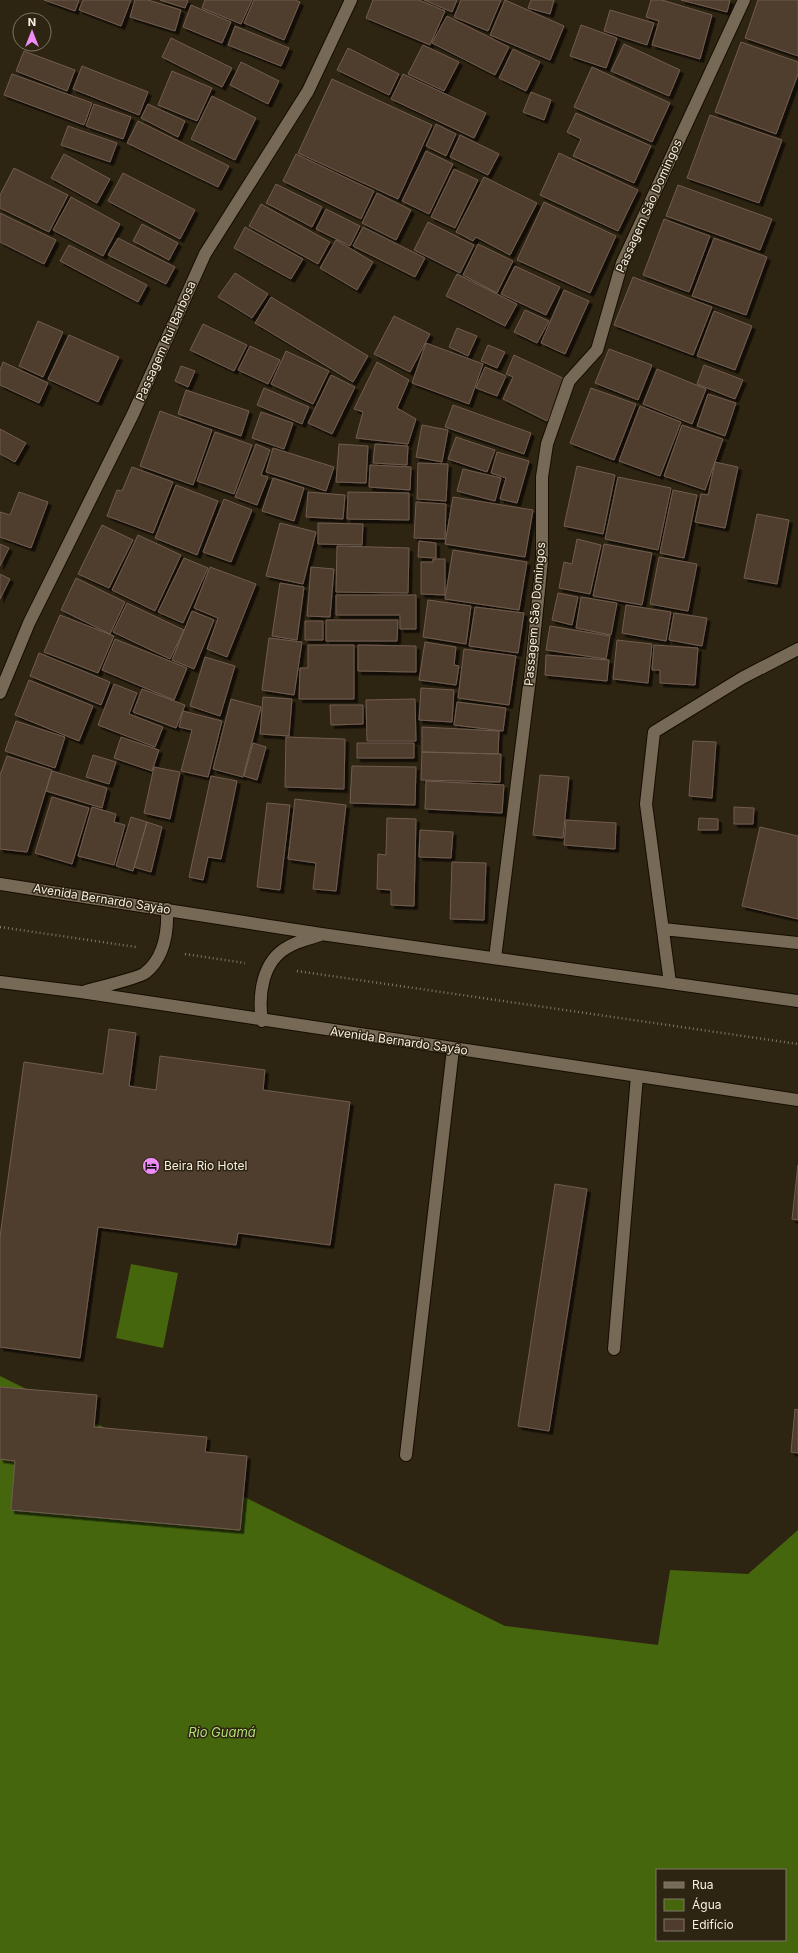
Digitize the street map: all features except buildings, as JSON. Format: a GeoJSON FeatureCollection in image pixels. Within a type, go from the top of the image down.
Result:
{"type":"FeatureCollection","features":[{"type":"Feature","properties":{"kind":"main road","name":"Passagem Rui Barbosa"},"geometry":{"type":"LineString","coordinates":[[0,693],[29,623],[133,414],[205,254],[308,91],[351,0]]}},
{"type":"Feature","properties":{"kind":"main road","name":"Passagem São Domingos"},"geometry":{"type":"LineString","coordinates":[[495,958],[531,670],[542,560],[542,477],[547,444],[569,381],[597,350],[622,263],[744,0]]}},
{"type":"Feature","properties":{"kind":"main road"},"geometry":{"type":"LineString","coordinates":[[670,983],[646,804],[654,732],[742,678],[798,649]]}},
{"type":"Feature","properties":{"kind":"main road","name":"Avenida Bernardo Sayão"},"geometry":{"type":"LineString","coordinates":[[0,884],[321,934],[798,1001]]}},
{"type":"Feature","properties":{"kind":"main road"},"geometry":{"type":"LineString","coordinates":[[81,992],[144,974],[161,950],[166,937],[167,909]]}},
{"type":"Feature","properties":{"kind":"main road"},"geometry":{"type":"LineString","coordinates":[[663,929],[798,943]]}},
{"type":"Feature","properties":{"kind":"main road"},"geometry":{"type":"LineString","coordinates":[[262,1021],[260,993],[269,967],[287,947],[321,934]]}},
{"type":"Feature","properties":{"kind":"main road","name":"Avenida Bernardo Sayão"},"geometry":{"type":"LineString","coordinates":[[0,982],[81,992],[262,1021],[798,1100]]}},
{"type":"Feature","properties":{"kind":"main road"},"geometry":{"type":"LineString","coordinates":[[406,1455],[453,1048]]}},
{"type":"Feature","properties":{"kind":"main road"},"geometry":{"type":"LineString","coordinates":[[614,1349],[637,1076]]}},
{"type":"Feature","properties":{"kind":"path"},"geometry":{"type":"LineString","coordinates":[[0,927],[798,1044]]}},
{"type":"Feature","properties":{"kind":"water"},"geometry":{"type":"Polygon","coordinates":[[[131,1264],[178,1273],[163,1348],[116,1338],[131,1264]]]}},
{"type":"Feature","properties":{"kind":"water","name":"Rio Guamá"},"geometry":{"type":"Polygon","coordinates":[[[0,1376],[505,1626],[658,1645],[670,1570],[748,1574],[798,1530],[798,1953],[0,1953],[0,1376]]]}},
{"type":"Feature","properties":{"kind":"place","name":"Beira Rio Hotel"},"geometry":{"type":"Point","coordinates":[151,1166]}}]}
